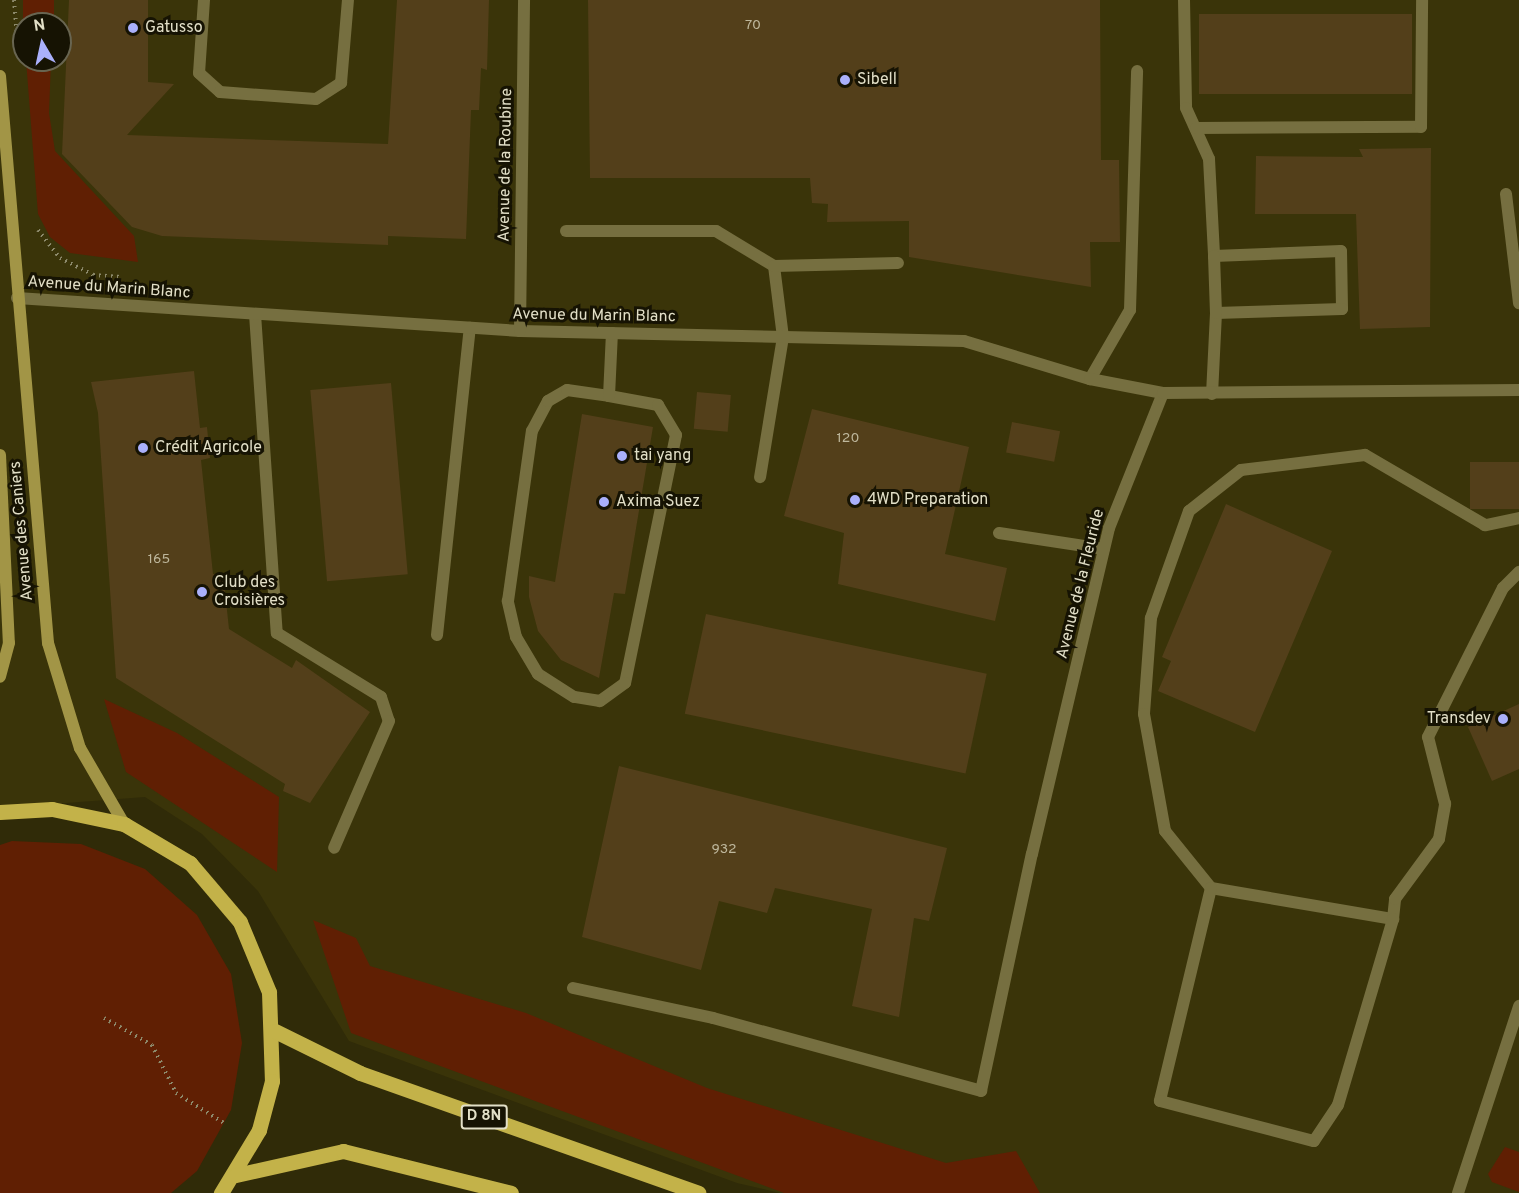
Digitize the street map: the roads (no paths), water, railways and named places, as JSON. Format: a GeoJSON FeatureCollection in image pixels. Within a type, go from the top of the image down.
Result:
{"type":"FeatureCollection","features":[{"type":"Feature","properties":{"kind":"main road"},"geometry":{"type":"LineString","coordinates":[[0,812],[52,808],[124,824],[190,863],[240,922],[269,992],[274,1031],[272,1081],[259,1130],[236,1175],[221,1193]]}},
{"type":"Feature","properties":{"kind":"main road","name":"D 8N"},"geometry":{"type":"LineString","coordinates":[[274,1031],[360,1073],[698,1193]]}},
{"type":"Feature","properties":{"kind":"main road"},"geometry":{"type":"LineString","coordinates":[[236,1175],[344,1151],[511,1193]]}},
{"type":"Feature","properties":{"kind":"street"},"geometry":{"type":"LineString","coordinates":[[204,0],[199,73],[220,92],[316,99],[341,83],[348,0]]}},
{"type":"Feature","properties":{"kind":"street","name":"Avenue de la Roubine"},"geometry":{"type":"LineString","coordinates":[[520,331],[524,0]]}},
{"type":"Feature","properties":{"kind":"street"},"geometry":{"type":"LineString","coordinates":[[1184,0],[1186,108],[1209,159],[1216,313],[1212,394]]}},
{"type":"Feature","properties":{"kind":"street"},"geometry":{"type":"LineString","coordinates":[[1196,128],[1421,127],[1422,0]]}},
{"type":"Feature","properties":{"kind":"street"},"geometry":{"type":"LineString","coordinates":[[1090,379],[1131,310],[1137,71]]}},
{"type":"Feature","properties":{"kind":"street","name":"Avenue des Caniers"},"geometry":{"type":"LineString","coordinates":[[0,76],[48,643],[80,748],[124,824]]}},
{"type":"Feature","properties":{"kind":"street"},"geometry":{"type":"LineString","coordinates":[[1506,194],[1519,303]]}},
{"type":"Feature","properties":{"kind":"street"},"geometry":{"type":"LineString","coordinates":[[566,231],[716,231],[774,266],[898,263]]}},
{"type":"Feature","properties":{"kind":"street"},"geometry":{"type":"LineString","coordinates":[[1214,256],[1341,251],[1342,309],[1216,313]]}},
{"type":"Feature","properties":{"kind":"street"},"geometry":{"type":"LineString","coordinates":[[760,477],[783,337],[774,266]]}},
{"type":"Feature","properties":{"kind":"street","name":"Avenue du Marin Blanc"},"geometry":{"type":"LineString","coordinates":[[17,298],[520,331],[964,341],[1090,379],[1163,393]]}},
{"type":"Feature","properties":{"kind":"street"},"geometry":{"type":"LineString","coordinates":[[255,314],[277,633],[381,697],[388,721],[334,848]]}},
{"type":"Feature","properties":{"kind":"street"},"geometry":{"type":"LineString","coordinates":[[437,635],[471,328]]}},
{"type":"Feature","properties":{"kind":"street"},"geometry":{"type":"LineString","coordinates":[[609,396],[612,333]]}},
{"type":"Feature","properties":{"kind":"street"},"geometry":{"type":"LineString","coordinates":[[567,390],[609,396],[658,405],[676,435],[625,683],[600,700],[574,698],[538,674],[516,637],[508,601],[532,431],[548,400],[567,390]]}},
{"type":"Feature","properties":{"kind":"street"},"geometry":{"type":"LineString","coordinates":[[1163,393],[1519,390]]}},
{"type":"Feature","properties":{"kind":"street","name":"Avenue de la Fleuride"},"geometry":{"type":"LineString","coordinates":[[573,988],[713,1018],[981,1091],[1032,854],[1104,549],[1163,393]]}},
{"type":"Feature","properties":{"kind":"street","name":"Avenue des Caniers"},"geometry":{"type":"LineString","coordinates":[[0,455],[9,643],[0,677]]}},
{"type":"Feature","properties":{"kind":"street"},"geometry":{"type":"LineString","coordinates":[[1393,919],[1211,888],[1166,831],[1144,714],[1151,618],[1189,511],[1241,470],[1365,455],[1485,525],[1519,518]]}},
{"type":"Feature","properties":{"kind":"street"},"geometry":{"type":"LineString","coordinates":[[999,533],[1104,549]]}},
{"type":"Feature","properties":{"kind":"street"},"geometry":{"type":"LineString","coordinates":[[1211,888],[1160,1101],[1314,1141],[1338,1105],[1393,919],[1395,899],[1439,839],[1445,804],[1428,737],[1503,588],[1519,572]]}},
{"type":"Feature","properties":{"kind":"street"},"geometry":{"type":"LineString","coordinates":[[1458,1193],[1519,1006]]}},
{"type":"Feature","properties":{"kind":"place","name":"Gatusso"},"geometry":{"type":"Point","coordinates":[133,28]}},
{"type":"Feature","properties":{"kind":"place","name":"Sibell"},"geometry":{"type":"Point","coordinates":[845,80]}},
{"type":"Feature","properties":{"kind":"place","name":"Crédit Agricole"},"geometry":{"type":"Point","coordinates":[143,448]}},
{"type":"Feature","properties":{"kind":"place","name":"tai yang"},"geometry":{"type":"Point","coordinates":[622,456]}},
{"type":"Feature","properties":{"kind":"place","name":"4WD Preparation"},"geometry":{"type":"Point","coordinates":[855,500]}},
{"type":"Feature","properties":{"kind":"place","name":"Axima Suez"},"geometry":{"type":"Point","coordinates":[604,502]}},
{"type":"Feature","properties":{"kind":"place","name":"Club des Croisières"},"geometry":{"type":"Point","coordinates":[202,592]}},
{"type":"Feature","properties":{"kind":"place","name":"Transdev"},"geometry":{"type":"Point","coordinates":[1503,719]}}]}
